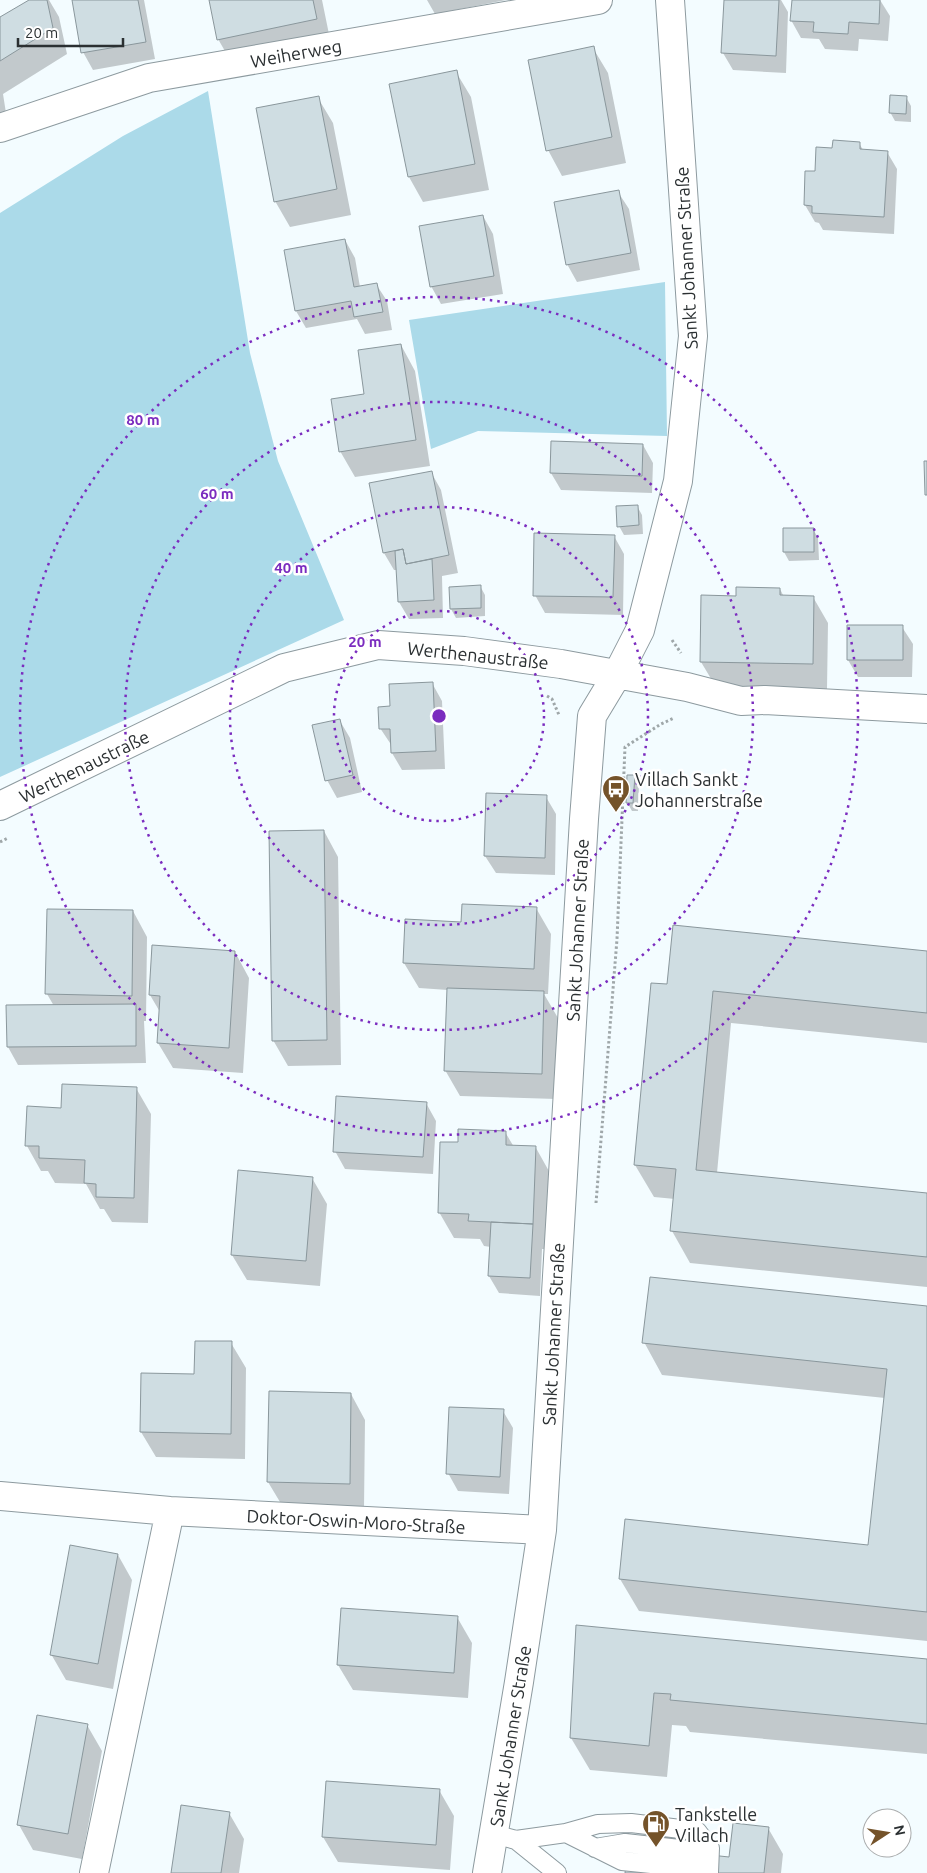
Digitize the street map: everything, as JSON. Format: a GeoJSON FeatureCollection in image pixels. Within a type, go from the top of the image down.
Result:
{"type":"FeatureCollection","features":[{"type":"Feature","properties":{"kind":"street","name":"Weiherweg"},"geometry":{"type":"LineString","coordinates":[[0,128],[149,78],[598,0]]}},
{"type":"Feature","properties":{"kind":"street","name":"Sankt Johanner Straße"},"geometry":{"type":"LineString","coordinates":[[487,1873],[505,1837],[542,1530],[584,819],[592,716],[618,673],[640,630],[678,481],[693,336],[670,0]]}},
{"type":"Feature","properties":{"kind":"street","name":"Werthenaustraße"},"geometry":{"type":"LineString","coordinates":[[0,806],[284,668],[378,645],[464,651],[618,673],[687,687],[741,701],[766,700],[927,709]]}},
{"type":"Feature","properties":{"kind":"street","name":"Doktor-Oswin-Moro-Straße"},"geometry":{"type":"LineString","coordinates":[[0,1496],[170,1511],[542,1530]]}},
{"type":"Feature","properties":{"kind":"street"},"geometry":{"type":"LineString","coordinates":[[94,1873],[170,1511]]}},
{"type":"Feature","properties":{"kind":"lane"},"geometry":{"type":"LineString","coordinates":[[505,1837],[566,1833],[598,1824],[631,1823],[697,1831],[710,1848],[709,1871],[622,1861],[566,1833]]}},
{"type":"Feature","properties":{"kind":"lane"},"geometry":{"type":"LineString","coordinates":[[505,1837],[556,1873],[560,1873]]}},
{"type":"Feature","properties":{"kind":"path"},"geometry":{"type":"LineString","coordinates":[[545,695],[552,699]]}},
{"type":"Feature","properties":{"kind":"path"},"geometry":{"type":"LineString","coordinates":[[0,842],[9,838]]}},
{"type":"Feature","properties":{"kind":"shaded area"},"geometry":{"type":"Polygon","coordinates":[[[208,91],[250,353],[278,461],[344,620],[0,777],[0,213],[123,136],[208,91]]]}},
{"type":"Feature","properties":{"kind":"shaded area"},"geometry":{"type":"Polygon","coordinates":[[[665,282],[667,436],[478,431],[431,449],[409,320],[665,282]]]}},
{"type":"Feature","properties":{"kind":"building"},"geometry":{"type":"Polygon","coordinates":[[[29,0],[47,0],[53,28],[0,61],[0,17],[29,0]]]}},
{"type":"Feature","properties":{"kind":"building"},"geometry":{"type":"Polygon","coordinates":[[[72,0],[138,0],[146,42],[81,53],[72,0]]]}},
{"type":"Feature","properties":{"kind":"building"},"geometry":{"type":"Polygon","coordinates":[[[209,0],[313,0],[317,19],[217,40],[209,0]]]}},
{"type":"Feature","properties":{"kind":"building"},"geometry":{"type":"Polygon","coordinates":[[[724,0],[779,0],[776,56],[721,53],[724,0]]]}},
{"type":"Feature","properties":{"kind":"building"},"geometry":{"type":"Polygon","coordinates":[[[792,0],[880,0],[879,24],[849,22],[848,34],[813,32],[814,22],[790,21],[792,0]]]}},
{"type":"Feature","properties":{"kind":"building"},"geometry":{"type":"Polygon","coordinates":[[[594,46],[612,137],[546,151],[528,60],[594,46]]]}},
{"type":"Feature","properties":{"kind":"building"},"geometry":{"type":"Polygon","coordinates":[[[457,70],[475,164],[408,177],[389,84],[457,70]]]}},
{"type":"Feature","properties":{"kind":"building"},"geometry":{"type":"Polygon","coordinates":[[[890,95],[907,96],[906,114],[889,113],[890,95]]]}},
{"type":"Feature","properties":{"kind":"building"},"geometry":{"type":"Polygon","coordinates":[[[319,96],[337,189],[274,202],[256,108],[319,96]]]}},
{"type":"Feature","properties":{"kind":"building"},"geometry":{"type":"Polygon","coordinates":[[[833,140],[860,142],[860,149],[888,151],[884,217],[812,213],[812,206],[804,205],[805,171],[815,171],[816,147],[832,148],[833,140]]]}},
{"type":"Feature","properties":{"kind":"building"},"geometry":{"type":"Polygon","coordinates":[[[619,190],[631,253],[566,265],[554,202],[619,190]]]}},
{"type":"Feature","properties":{"kind":"building"},"geometry":{"type":"Polygon","coordinates":[[[483,215],[494,276],[430,287],[419,226],[483,215]]]}},
{"type":"Feature","properties":{"kind":"building"},"geometry":{"type":"Polygon","coordinates":[[[345,239],[354,287],[377,283],[383,312],[354,317],[351,301],[295,311],[284,250],[345,239]]]}},
{"type":"Feature","properties":{"kind":"building"},"geometry":{"type":"Polygon","coordinates":[[[401,344],[416,440],[339,452],[331,399],[364,394],[358,350],[401,344]]]}},
{"type":"Feature","properties":{"kind":"building"},"geometry":{"type":"Polygon","coordinates":[[[551,441],[643,444],[642,476],[550,473],[551,441]]]}},
{"type":"Feature","properties":{"kind":"building"},"geometry":{"type":"Polygon","coordinates":[[[924,461],[927,461],[927,495],[925,495],[924,461]]]}},
{"type":"Feature","properties":{"kind":"building"},"geometry":{"type":"Polygon","coordinates":[[[432,471],[449,555],[406,564],[403,549],[383,553],[369,483],[432,471]]]}},
{"type":"Feature","properties":{"kind":"building"},"geometry":{"type":"Polygon","coordinates":[[[638,505],[639,525],[617,527],[616,506],[638,505]]]}},
{"type":"Feature","properties":{"kind":"building"},"geometry":{"type":"Polygon","coordinates":[[[783,528],[814,528],[814,552],[783,552],[783,528]]]}},
{"type":"Feature","properties":{"kind":"building"},"geometry":{"type":"Polygon","coordinates":[[[534,533],[615,535],[613,597],[533,596],[534,533]]]}},
{"type":"Feature","properties":{"kind":"building"},"geometry":{"type":"Polygon","coordinates":[[[403,549],[406,564],[432,559],[434,600],[398,602],[395,551],[403,549]]]}},
{"type":"Feature","properties":{"kind":"building"},"geometry":{"type":"Polygon","coordinates":[[[481,585],[481,608],[450,609],[449,587],[481,585]]]}},
{"type":"Feature","properties":{"kind":"building"},"geometry":{"type":"Polygon","coordinates":[[[736,587],[780,588],[780,595],[814,596],[813,664],[700,662],[701,595],[736,596],[736,587]]]}},
{"type":"Feature","properties":{"kind":"building"},"geometry":{"type":"Polygon","coordinates":[[[847,625],[903,625],[903,660],[847,660],[847,625]]]}},
{"type":"Feature","properties":{"kind":"building"},"geometry":{"type":"Polygon","coordinates":[[[433,682],[436,751],[391,753],[390,729],[379,729],[378,707],[390,706],[389,684],[433,682]]]}},
{"type":"Feature","properties":{"kind":"building"},"geometry":{"type":"Polygon","coordinates":[[[340,719],[353,775],[325,781],[312,725],[340,719]]]}},
{"type":"Feature","properties":{"kind":"building"},"geometry":{"type":"Polygon","coordinates":[[[627,775],[635,775],[633,803],[626,803],[627,775]]]}},
{"type":"Feature","properties":{"kind":"building"},"geometry":{"type":"Polygon","coordinates":[[[486,793],[547,795],[545,858],[484,856],[486,793]]]}},
{"type":"Feature","properties":{"kind":"building"},"geometry":{"type":"Polygon","coordinates":[[[324,830],[327,1040],[272,1041],[269,831],[324,830]]]}},
{"type":"Feature","properties":{"kind":"building"},"geometry":{"type":"Polygon","coordinates":[[[462,904],[537,907],[534,969],[403,963],[405,919],[461,922],[462,904]]]}},
{"type":"Feature","properties":{"kind":"building"},"geometry":{"type":"Polygon","coordinates":[[[47,909],[133,910],[132,996],[45,994],[47,909]]]}},
{"type":"Feature","properties":{"kind":"building"},"geometry":{"type":"Polygon","coordinates":[[[673,925],[927,951],[927,1013],[713,991],[696,1170],[927,1193],[927,1257],[670,1231],[676,1169],[634,1165],[651,983],[667,984],[673,925]]]}},
{"type":"Feature","properties":{"kind":"building"},"geometry":{"type":"Polygon","coordinates":[[[152,945],[235,951],[229,1048],[157,1043],[160,996],[149,995],[152,945]]]}},
{"type":"Feature","properties":{"kind":"building"},"geometry":{"type":"Polygon","coordinates":[[[447,988],[544,991],[542,1074],[444,1071],[447,988]]]}},
{"type":"Feature","properties":{"kind":"building"},"geometry":{"type":"Polygon","coordinates":[[[136,1004],[136,1046],[7,1047],[6,1005],[136,1004]]]}},
{"type":"Feature","properties":{"kind":"building"},"geometry":{"type":"Polygon","coordinates":[[[62,1084],[137,1087],[134,1198],[96,1197],[96,1184],[84,1183],[85,1160],[39,1158],[39,1146],[25,1146],[27,1106],[61,1108],[62,1084]]]}},
{"type":"Feature","properties":{"kind":"building"},"geometry":{"type":"Polygon","coordinates":[[[336,1096],[427,1102],[423,1157],[333,1152],[336,1096]]]}},
{"type":"Feature","properties":{"kind":"building"},"geometry":{"type":"Polygon","coordinates":[[[458,1129],[506,1131],[506,1145],[536,1146],[533,1224],[468,1221],[469,1214],[438,1213],[440,1142],[458,1142],[458,1129]]]}},
{"type":"Feature","properties":{"kind":"building"},"geometry":{"type":"Polygon","coordinates":[[[238,1170],[313,1177],[306,1261],[231,1255],[238,1170]]]}},
{"type":"Feature","properties":{"kind":"building"},"geometry":{"type":"Polygon","coordinates":[[[491,1222],[533,1224],[530,1278],[488,1276],[491,1222]]]}},
{"type":"Feature","properties":{"kind":"building"},"geometry":{"type":"Polygon","coordinates":[[[650,1277],[927,1306],[927,1612],[619,1579],[625,1519],[868,1545],[887,1369],[642,1343],[650,1277]]]}},
{"type":"Feature","properties":{"kind":"building"},"geometry":{"type":"Polygon","coordinates":[[[195,1341],[232,1341],[231,1434],[140,1432],[141,1373],[194,1374],[195,1341]]]}},
{"type":"Feature","properties":{"kind":"building"},"geometry":{"type":"Polygon","coordinates":[[[269,1391],[351,1393],[350,1484],[267,1482],[269,1391]]]}},
{"type":"Feature","properties":{"kind":"building"},"geometry":{"type":"Polygon","coordinates":[[[449,1407],[504,1409],[500,1477],[446,1474],[449,1407]]]}},
{"type":"Feature","properties":{"kind":"building"},"geometry":{"type":"Polygon","coordinates":[[[70,1545],[118,1554],[98,1664],[50,1655],[70,1545]]]}},
{"type":"Feature","properties":{"kind":"building"},"geometry":{"type":"Polygon","coordinates":[[[341,1608],[458,1616],[454,1673],[337,1665],[341,1608]]]}},
{"type":"Feature","properties":{"kind":"building"},"geometry":{"type":"Polygon","coordinates":[[[576,1625],[927,1659],[927,1724],[670,1700],[671,1694],[654,1693],[649,1746],[570,1738],[576,1625]]]}},
{"type":"Feature","properties":{"kind":"building"},"geometry":{"type":"Polygon","coordinates":[[[37,1715],[88,1724],[68,1834],[17,1825],[37,1715]]]}},
{"type":"Feature","properties":{"kind":"building"},"geometry":{"type":"Polygon","coordinates":[[[326,1781],[440,1789],[436,1845],[322,1837],[326,1781]]]}},
{"type":"Feature","properties":{"kind":"building"},"geometry":{"type":"Polygon","coordinates":[[[181,1805],[230,1812],[221,1873],[171,1873],[181,1805]]]}},
{"type":"Feature","properties":{"kind":"building","name":"Tankstelle Villach"},"geometry":{"type":"Polygon","coordinates":[[[733,1823],[769,1827],[764,1873],[625,1873],[629,1837],[683,1852],[729,1857],[733,1823]]]}},
{"type":"Feature","properties":{"kind":"place","name":"Villach Sankt Johannerstraße"},"geometry":{"type":"Point","coordinates":[616,813]}},
{"type":"Feature","properties":{"kind":"place","name":"Tankstelle Villach"},"geometry":{"type":"Point","coordinates":[656,1848]}}]}
